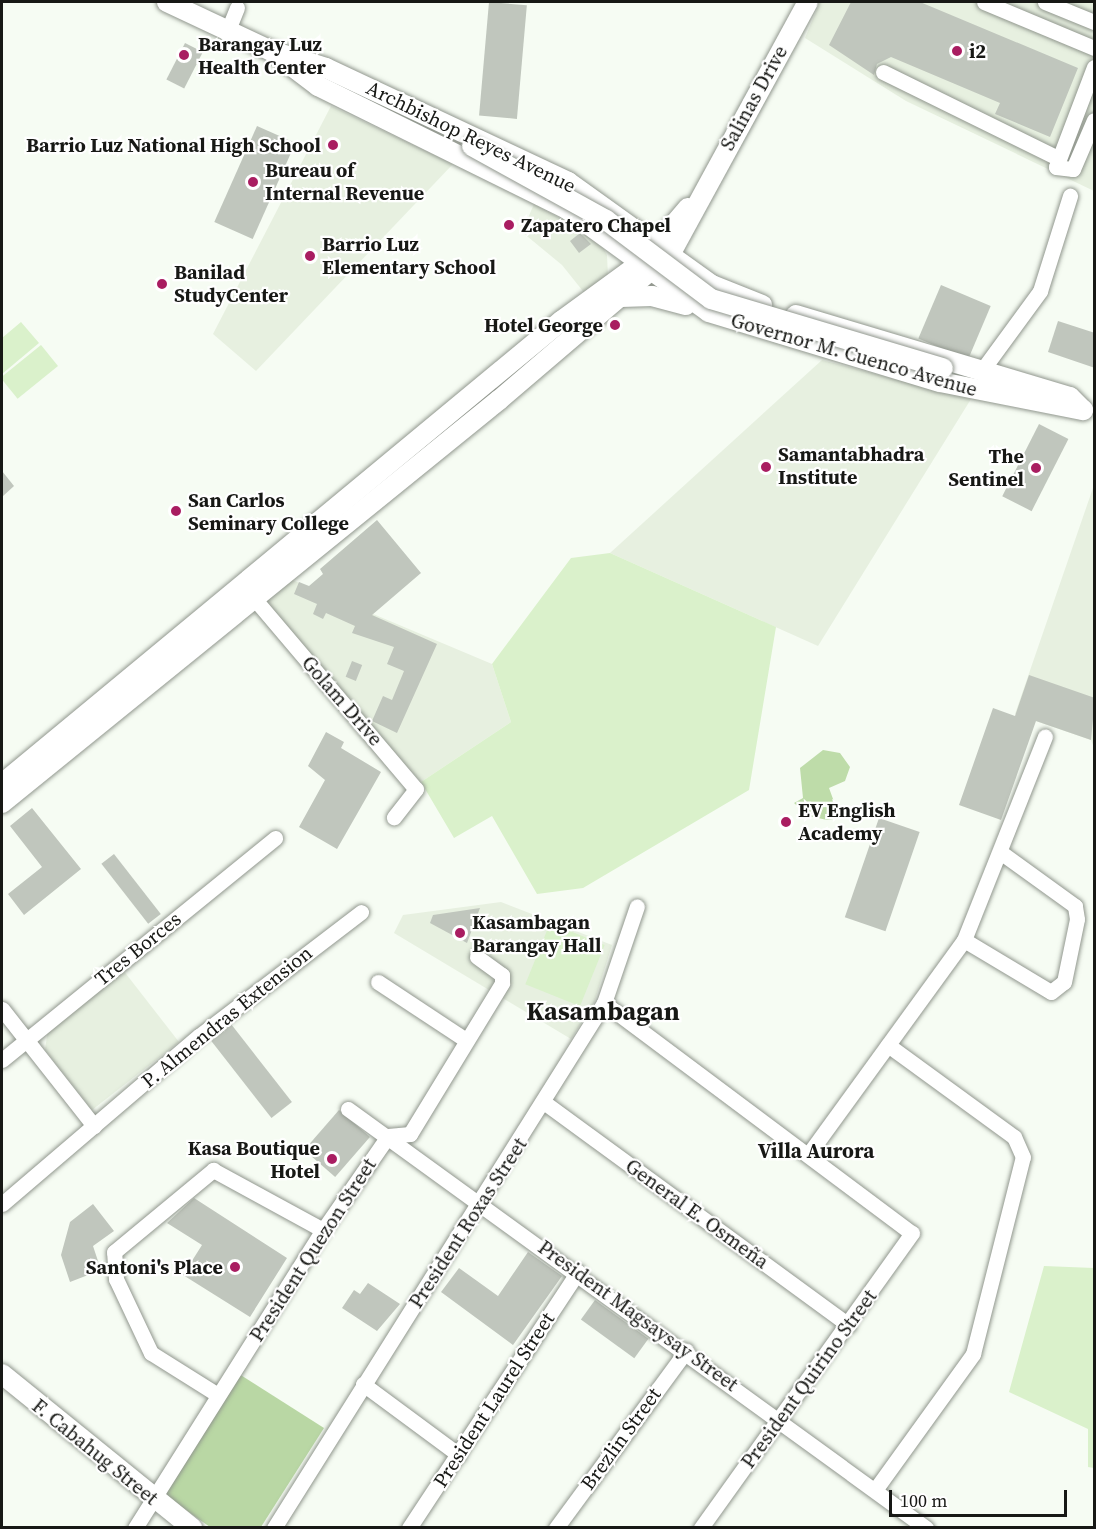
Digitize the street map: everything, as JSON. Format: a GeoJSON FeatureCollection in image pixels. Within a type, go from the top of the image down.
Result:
{"type":"FeatureCollection","features":[{"type":"Feature","properties":{"kind":"main road","name":"Archbishop Reyes Avenue"},"geometry":{"type":"LineString","coordinates":[[167,2],[472,146],[606,220],[711,299],[943,368]]}},
{"type":"Feature","properties":{"kind":"main road","name":"Salinas Drive"},"geometry":{"type":"LineString","coordinates":[[248,592],[647,267],[664,248],[699,195],[808,2]]}},
{"type":"Feature","properties":{"kind":"main road","name":"Archbishop Reyes Avenue"},"geometry":{"type":"LineString","coordinates":[[272,51],[326,68],[479,137],[608,207],[664,248]]}},
{"type":"Feature","properties":{"kind":"main road","name":"Archbishop Reyes Avenue"},"geometry":{"type":"LineString","coordinates":[[272,51],[318,86],[601,232],[647,267]]}},
{"type":"Feature","properties":{"kind":"main road"},"geometry":{"type":"LineString","coordinates":[[608,207],[610,220],[601,232],[615,256],[617,291],[658,297],[707,312],[706,298],[721,289]]}},
{"type":"Feature","properties":{"kind":"main road","name":"Governor M. Cuenco Avenue"},"geometry":{"type":"LineString","coordinates":[[664,248],[721,289],[1070,397],[1089,411]]}},
{"type":"Feature","properties":{"kind":"main road","name":"Governor M. Cuenco Avenue"},"geometry":{"type":"LineString","coordinates":[[647,267],[707,312],[940,382],[1066,411],[1089,411]]}},
{"type":"Feature","properties":{"kind":"main road","name":"Governor M. Cuenco Avenue"},"geometry":{"type":"LineString","coordinates":[[943,368],[1089,411]]}},
{"type":"Feature","properties":{"kind":"main road"},"geometry":{"type":"LineString","coordinates":[[2,784],[248,592]]}},
{"type":"Feature","properties":{"kind":"main road"},"geometry":{"type":"LineString","coordinates":[[2,803],[248,592]]}},
{"type":"Feature","properties":{"kind":"main road","name":"F. Cabahug Street"},"geometry":{"type":"LineString","coordinates":[[2,1374],[153,1499],[192,1527]]}},
{"type":"Feature","properties":{"kind":"street"},"geometry":{"type":"LineString","coordinates":[[984,2],[1095,48]]}},
{"type":"Feature","properties":{"kind":"street"},"geometry":{"type":"LineString","coordinates":[[1045,2],[1095,22]]}},
{"type":"Feature","properties":{"kind":"street"},"geometry":{"type":"LineString","coordinates":[[228,30],[237,8]]}},
{"type":"Feature","properties":{"kind":"street"},"geometry":{"type":"LineString","coordinates":[[1095,67],[1056,157],[1056,167],[1069,172],[1088,154],[1095,120]]}},
{"type":"Feature","properties":{"kind":"street"},"geometry":{"type":"LineString","coordinates":[[883,72],[1056,157]]}},
{"type":"Feature","properties":{"kind":"street"},"geometry":{"type":"LineString","coordinates":[[983,369],[1040,291],[1070,196]]}},
{"type":"Feature","properties":{"kind":"street","name":"Golam Drive"},"geometry":{"type":"LineString","coordinates":[[248,592],[417,789],[394,817]]}},
{"type":"Feature","properties":{"kind":"street"},"geometry":{"type":"LineString","coordinates":[[604,1003],[810,1152],[964,940],[1046,736]]}},
{"type":"Feature","properties":{"kind":"street","name":"Tres Borces"},"geometry":{"type":"LineString","coordinates":[[2,1060],[275,838]]}},
{"type":"Feature","properties":{"kind":"street"},"geometry":{"type":"LineString","coordinates":[[964,940],[1051,992],[1064,982],[1077,919],[1075,906],[1000,852]]}},
{"type":"Feature","properties":{"kind":"street","name":"President Roxas Street"},"geometry":{"type":"LineString","coordinates":[[274,1527],[363,1384],[483,1202],[604,1003],[637,906]]}},
{"type":"Feature","properties":{"kind":"street","name":"P. Almendras Extension"},"geometry":{"type":"LineString","coordinates":[[2,1204],[199,1036],[361,912]]}},
{"type":"Feature","properties":{"kind":"street"},"geometry":{"type":"LineString","coordinates":[[388,1136],[410,1134],[499,988],[502,975],[477,957]]}},
{"type":"Feature","properties":{"kind":"street"},"geometry":{"type":"LineString","coordinates":[[378,982],[466,1040]]}},
{"type":"Feature","properties":{"kind":"street"},"geometry":{"type":"LineString","coordinates":[[2,1009],[94,1126]]}},
{"type":"Feature","properties":{"kind":"street"},"geometry":{"type":"LineString","coordinates":[[875,1490],[973,1354],[1023,1157],[1014,1137],[888,1044]]}},
{"type":"Feature","properties":{"kind":"street","name":"General E. Osmeña"},"geometry":{"type":"LineString","coordinates":[[545,1103],[848,1325]]}},
{"type":"Feature","properties":{"kind":"street","name":"President Magsaysay Street"},"geometry":{"type":"LineString","coordinates":[[348,1109],[483,1202],[926,1527]]}},
{"type":"Feature","properties":{"kind":"street","name":"President Quezon Street"},"geometry":{"type":"LineString","coordinates":[[135,1527],[323,1230],[388,1136]]}},
{"type":"Feature","properties":{"kind":"street","name":"President Quirino Street"},"geometry":{"type":"LineString","coordinates":[[701,1527],[910,1239],[909,1228],[810,1152]]}},
{"type":"Feature","properties":{"kind":"street"},"geometry":{"type":"LineString","coordinates":[[218,1395],[151,1353],[116,1279],[114,1252],[213,1170],[323,1230]]}},
{"type":"Feature","properties":{"kind":"street","name":"President Laurel Street"},"geometry":{"type":"LineString","coordinates":[[410,1527],[578,1272]]}},
{"type":"Feature","properties":{"kind":"street","name":"Brezlin Street"},"geometry":{"type":"LineString","coordinates":[[556,1527],[686,1351]]}},
{"type":"Feature","properties":{"kind":"street"},"geometry":{"type":"LineString","coordinates":[[363,1384],[459,1455]]}},
{"type":"Feature","properties":{"kind":"shaded area"},"geometry":{"type":"Polygon","coordinates":[[[820,2],[1094,2],[1094,191],[906,101],[805,38],[820,2]]]}},
{"type":"Feature","properties":{"kind":"shaded area","name":"Barrio Luz Elementary School"},"geometry":{"type":"Polygon","coordinates":[[[331,106],[453,164],[256,371],[213,334],[331,106]]]}},
{"type":"Feature","properties":{"kind":"shaded area"},"geometry":{"type":"Polygon","coordinates":[[[534,204],[598,239],[607,255],[608,277],[586,295],[562,265],[522,232],[534,204]]]}},
{"type":"Feature","properties":{"kind":"shaded area"},"geometry":{"type":"Polygon","coordinates":[[[21,322],[39,343],[2,374],[2,338],[21,322]]]}},
{"type":"Feature","properties":{"kind":"shaded area"},"geometry":{"type":"Polygon","coordinates":[[[41,345],[58,366],[18,399],[2,377],[41,345]]]}},
{"type":"Feature","properties":{"kind":"shaded area"},"geometry":{"type":"Polygon","coordinates":[[[822,360],[971,399],[818,646],[610,553],[822,360]]]}},
{"type":"Feature","properties":{"kind":"shaded area"},"geometry":{"type":"Polygon","coordinates":[[[1094,485],[1094,748],[1091,740],[1015,714],[1094,485]]]}},
{"type":"Feature","properties":{"kind":"shaded area"},"geometry":{"type":"Polygon","coordinates":[[[610,553],[776,627],[749,790],[583,888],[537,894],[492,816],[454,838],[421,782],[511,722],[492,664],[571,558],[610,553]]]}},
{"type":"Feature","properties":{"kind":"shaded area"},"geometry":{"type":"Polygon","coordinates":[[[290,579],[492,664],[511,722],[421,782],[262,604],[290,579]]]}},
{"type":"Feature","properties":{"kind":"shaded area"},"geometry":{"type":"Polygon","coordinates":[[[823,750],[840,753],[850,767],[845,781],[829,788],[840,818],[827,820],[809,816],[794,803],[803,798],[800,768],[823,750]]]}},
{"type":"Feature","properties":{"kind":"shaded area"},"geometry":{"type":"Polygon","coordinates":[[[501,902],[612,945],[594,1003],[571,1039],[394,933],[403,915],[501,902]]]}},
{"type":"Feature","properties":{"kind":"shaded area"},"geometry":{"type":"Polygon","coordinates":[[[550,923],[605,945],[580,1006],[525,984],[550,923]]]}},
{"type":"Feature","properties":{"kind":"shaded area"},"geometry":{"type":"Polygon","coordinates":[[[123,970],[179,1042],[92,1110],[45,1050],[48,1029],[123,970]]]}},
{"type":"Feature","properties":{"kind":"shaded area"},"geometry":{"type":"Polygon","coordinates":[[[1044,1266],[1094,1268],[1094,1468],[1088,1467],[1088,1429],[1009,1392],[1044,1266]]]}},
{"type":"Feature","properties":{"kind":"shaded area"},"geometry":{"type":"Polygon","coordinates":[[[239,1374],[324,1428],[261,1527],[210,1527],[163,1494],[239,1374]]]}},
{"type":"Feature","properties":{"kind":"building"},"geometry":{"type":"Polygon","coordinates":[[[489,2],[527,5],[517,119],[479,116],[489,2]]]}},
{"type":"Feature","properties":{"kind":"building"},"geometry":{"type":"Polygon","coordinates":[[[851,2],[920,2],[1078,68],[1050,137],[995,114],[1000,103],[891,57],[877,64],[874,75],[829,45],[851,2]]]}},
{"type":"Feature","properties":{"kind":"building"},"geometry":{"type":"Polygon","coordinates":[[[185,43],[203,52],[184,89],[166,80],[185,43]]]}},
{"type":"Feature","properties":{"kind":"building","name":"Bureau of Internal Revenue"},"geometry":{"type":"Polygon","coordinates":[[[257,126],[295,143],[253,239],[214,222],[257,126]]]}},
{"type":"Feature","properties":{"kind":"building"},"geometry":{"type":"Polygon","coordinates":[[[580,233],[591,244],[579,253],[570,241],[580,233]]]}},
{"type":"Feature","properties":{"kind":"building"},"geometry":{"type":"Polygon","coordinates":[[[941,285],[991,306],[968,359],[918,338],[941,285]]]}},
{"type":"Feature","properties":{"kind":"building"},"geometry":{"type":"Polygon","coordinates":[[[1058,321],[1095,333],[1095,368],[1048,352],[1058,321]]]}},
{"type":"Feature","properties":{"kind":"building","name":"The Sentinel"},"geometry":{"type":"Polygon","coordinates":[[[1039,424],[1068,439],[1032,511],[1002,496],[1039,424]]]}},
{"type":"Feature","properties":{"kind":"building"},"geometry":{"type":"Polygon","coordinates":[[[2,471],[14,486],[2,497],[2,471]]]}},
{"type":"Feature","properties":{"kind":"building"},"geometry":{"type":"Polygon","coordinates":[[[377,520],[421,573],[372,615],[437,644],[397,733],[372,721],[383,696],[392,700],[404,671],[387,664],[394,647],[352,633],[355,626],[326,613],[323,619],[313,614],[317,604],[294,594],[299,582],[309,586],[323,574],[320,569],[377,520]]]}},
{"type":"Feature","properties":{"kind":"building"},"geometry":{"type":"Polygon","coordinates":[[[352,661],[362,665],[356,681],[346,677],[352,661]]]}},
{"type":"Feature","properties":{"kind":"building"},"geometry":{"type":"Polygon","coordinates":[[[1029,675],[1095,698],[1091,740],[1036,721],[1001,820],[959,805],[993,708],[1015,716],[1029,675]]]}},
{"type":"Feature","properties":{"kind":"building"},"geometry":{"type":"Polygon","coordinates":[[[326,732],[344,742],[341,748],[381,772],[337,849],[299,827],[325,780],[308,766],[326,732]]]}},
{"type":"Feature","properties":{"kind":"building"},"geometry":{"type":"Polygon","coordinates":[[[32,808],[81,869],[24,915],[8,894],[42,867],[10,826],[32,808]]]}},
{"type":"Feature","properties":{"kind":"building"},"geometry":{"type":"Polygon","coordinates":[[[879,818],[920,832],[885,931],[845,917],[879,818]]]}},
{"type":"Feature","properties":{"kind":"building"},"geometry":{"type":"Polygon","coordinates":[[[114,854],[161,914],[148,924],[101,864],[114,854]]]}},
{"type":"Feature","properties":{"kind":"building","name":"Kasambagan Barangay Hall"},"geometry":{"type":"Polygon","coordinates":[[[480,908],[467,943],[430,923],[433,915],[480,908]]]}},
{"type":"Feature","properties":{"kind":"building"},"geometry":{"type":"Polygon","coordinates":[[[231,1024],[292,1102],[271,1118],[211,1040],[231,1024]]]}},
{"type":"Feature","properties":{"kind":"building"},"geometry":{"type":"Polygon","coordinates":[[[339,1110],[370,1137],[335,1177],[304,1150],[339,1110]]]}},
{"type":"Feature","properties":{"kind":"building","name":"Santoni's Place"},"geometry":{"type":"Polygon","coordinates":[[[194,1198],[287,1258],[250,1317],[183,1275],[202,1245],[167,1223],[194,1198]]]}},
{"type":"Feature","properties":{"kind":"building"},"geometry":{"type":"Polygon","coordinates":[[[93,1204],[114,1231],[93,1246],[101,1270],[70,1282],[61,1255],[70,1222],[93,1204]]]}},
{"type":"Feature","properties":{"kind":"building"},"geometry":{"type":"Polygon","coordinates":[[[528,1252],[562,1276],[513,1345],[441,1292],[459,1268],[498,1296],[528,1252]]]}},
{"type":"Feature","properties":{"kind":"building"},"geometry":{"type":"Polygon","coordinates":[[[368,1283],[400,1304],[377,1331],[342,1308],[354,1290],[360,1294],[368,1283]]]}},
{"type":"Feature","properties":{"kind":"building"},"geometry":{"type":"Polygon","coordinates":[[[595,1300],[648,1339],[634,1358],[581,1319],[595,1300]]]}},
{"type":"Feature","properties":{"kind":"place","name":"i2"},"geometry":{"type":"Point","coordinates":[957,51]}},
{"type":"Feature","properties":{"kind":"place","name":"Barangay Luz Health Center"},"geometry":{"type":"Point","coordinates":[184,55]}},
{"type":"Feature","properties":{"kind":"place","name":"Barrio Luz National High School"},"geometry":{"type":"Point","coordinates":[333,145]}},
{"type":"Feature","properties":{"kind":"place","name":"Bureau of Internal Revenue"},"geometry":{"type":"Point","coordinates":[253,182]}},
{"type":"Feature","properties":{"kind":"place","name":"Zapatero Chapel"},"geometry":{"type":"Point","coordinates":[509,225]}},
{"type":"Feature","properties":{"kind":"place","name":"Barrio Luz Elementary School"},"geometry":{"type":"Point","coordinates":[310,256]}},
{"type":"Feature","properties":{"kind":"place","name":"Banilad StudyCenter"},"geometry":{"type":"Point","coordinates":[162,284]}},
{"type":"Feature","properties":{"kind":"place","name":"Hotel George"},"geometry":{"type":"Point","coordinates":[615,325]}},
{"type":"Feature","properties":{"kind":"place","name":"Samantabhadra Institute"},"geometry":{"type":"Point","coordinates":[766,467]}},
{"type":"Feature","properties":{"kind":"place","name":"The Sentinel"},"geometry":{"type":"Point","coordinates":[1036,468]}},
{"type":"Feature","properties":{"kind":"place","name":"San Carlos Seminary College"},"geometry":{"type":"Point","coordinates":[176,511]}},
{"type":"Feature","properties":{"kind":"place","name":"EV English Academy"},"geometry":{"type":"Point","coordinates":[786,822]}},
{"type":"Feature","properties":{"kind":"place","name":"Kasambagan Barangay Hall"},"geometry":{"type":"Point","coordinates":[460,933]}},
{"type":"Feature","properties":{"kind":"place","name":"Kasa Boutique Hotel"},"geometry":{"type":"Point","coordinates":[332,1159]}},
{"type":"Feature","properties":{"kind":"place","name":"Santoni's Place"},"geometry":{"type":"Point","coordinates":[235,1267]}},
{"type":"Feature","properties":{"kind":"district","name":"Kasambagan"},"geometry":{"type":"Point","coordinates":[603,1012]}},
{"type":"Feature","properties":{"kind":"district","name":"Villa Aurora"},"geometry":{"type":"Point","coordinates":[816,1151]}}]}
